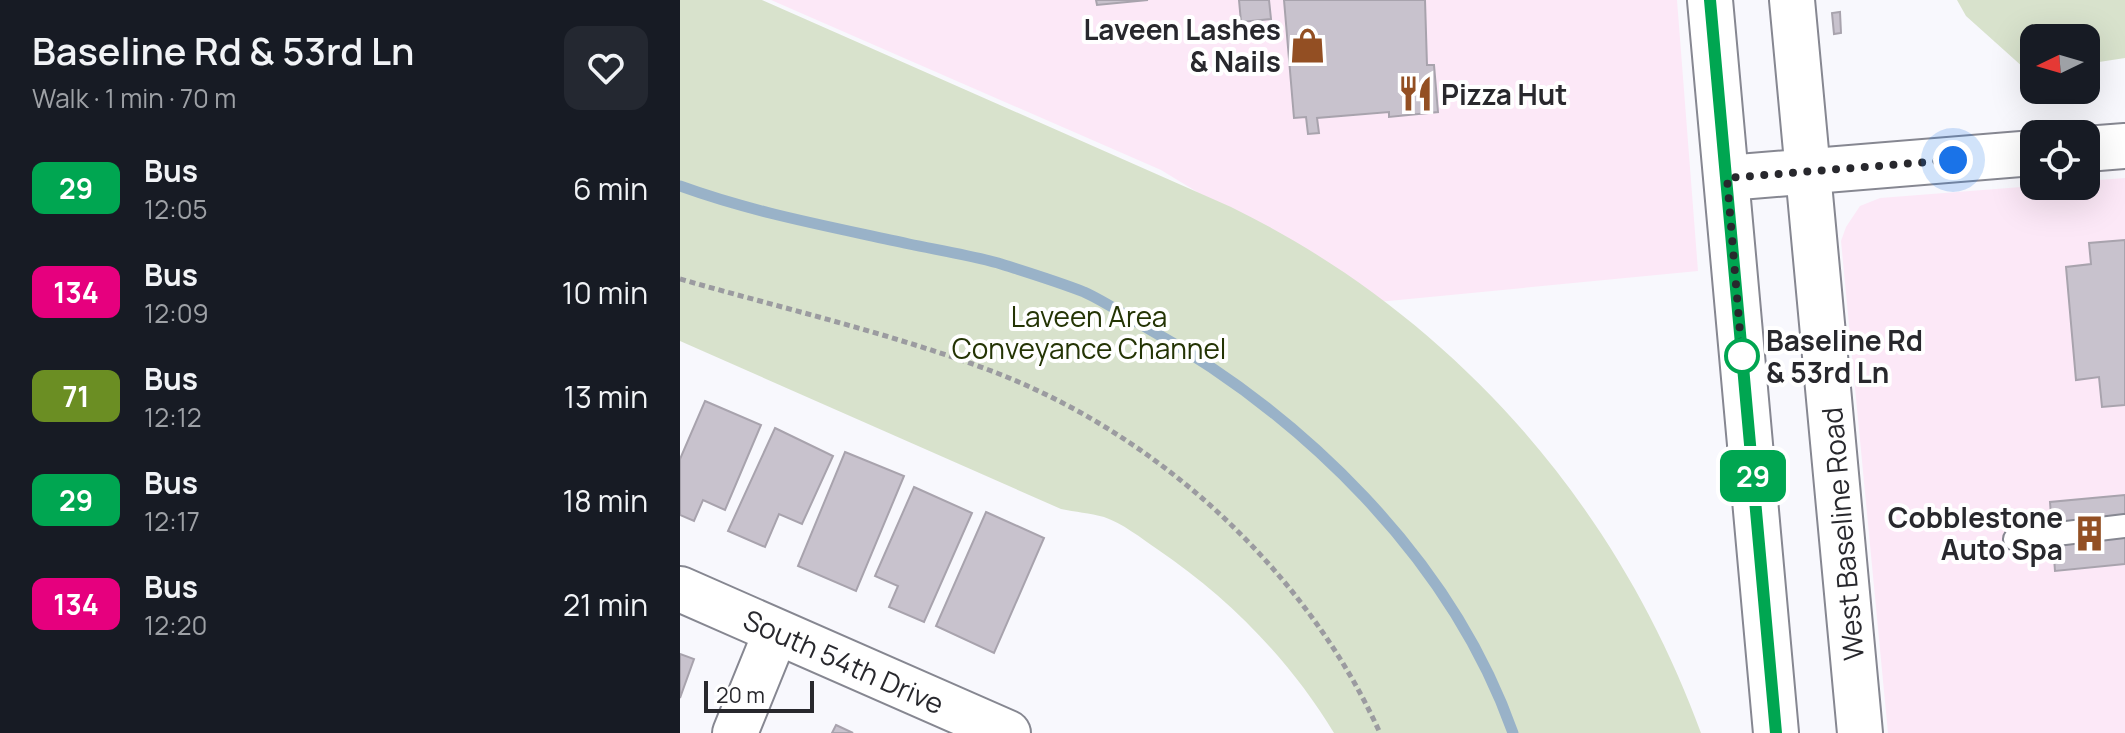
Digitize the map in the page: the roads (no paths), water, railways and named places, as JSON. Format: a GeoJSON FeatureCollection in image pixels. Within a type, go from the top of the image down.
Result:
{"type":"FeatureCollection","features":[{"type":"Feature","properties":{"kind":"main road"},"geometry":{"type":"LineString","coordinates":[[1710,0],[1776,733]]}},
{"type":"Feature","properties":{"kind":"main road","name":"West Baseline Road"},"geometry":{"type":"LineString","coordinates":[[1792,0],[1860,733]]}},
{"type":"Feature","properties":{"kind":"main road"},"geometry":{"type":"LineString","coordinates":[[2100,148],[2125,146]]}},
{"type":"Feature","properties":{"kind":"main road"},"geometry":{"type":"LineString","coordinates":[[1727,178],[2020,154]]}},
{"type":"Feature","properties":{"kind":"main road","name":"South 54th Drive"},"geometry":{"type":"LineString","coordinates":[[680,589],[1008,733]]}},
{"type":"Feature","properties":{"kind":"main road"},"geometry":{"type":"LineString","coordinates":[[735,733],[776,632]]}},
{"type":"Feature","properties":{"kind":"lane"},"geometry":{"type":"LineString","coordinates":[[2015,539],[2125,526]]}},
{"type":"Feature","properties":{"kind":"waterway"},"geometry":{"type":"LineString","coordinates":[[680,186],[765,212],[987,260],[1052,280],[1099,299],[1201,361],[1259,402],[1313,447],[1364,497],[1411,550],[1451,608],[1486,669],[1513,733]]}},
{"type":"Feature","properties":{"kind":"place","name":"Laveen Lashes & Nails"},"geometry":{"type":"Point","coordinates":[1307,45]}},
{"type":"Feature","properties":{"kind":"place","name":"Pizza Hut"},"geometry":{"type":"Point","coordinates":[1415,94]}},
{"type":"Feature","properties":{"kind":"place","name":"Baseline Rd & 53rd Ln"},"geometry":{"type":"Point","coordinates":[1742,356]}},
{"type":"Feature","properties":{"kind":"place","name":"Cobblestone Auto Spa"},"geometry":{"type":"Point","coordinates":[2089,533]}},
{"type":"Feature","properties":{"kind":"park label","name":"Laveen Area Conveyance Channel"},"geometry":{"type":"Point","coordinates":[1089,332]}}]}
